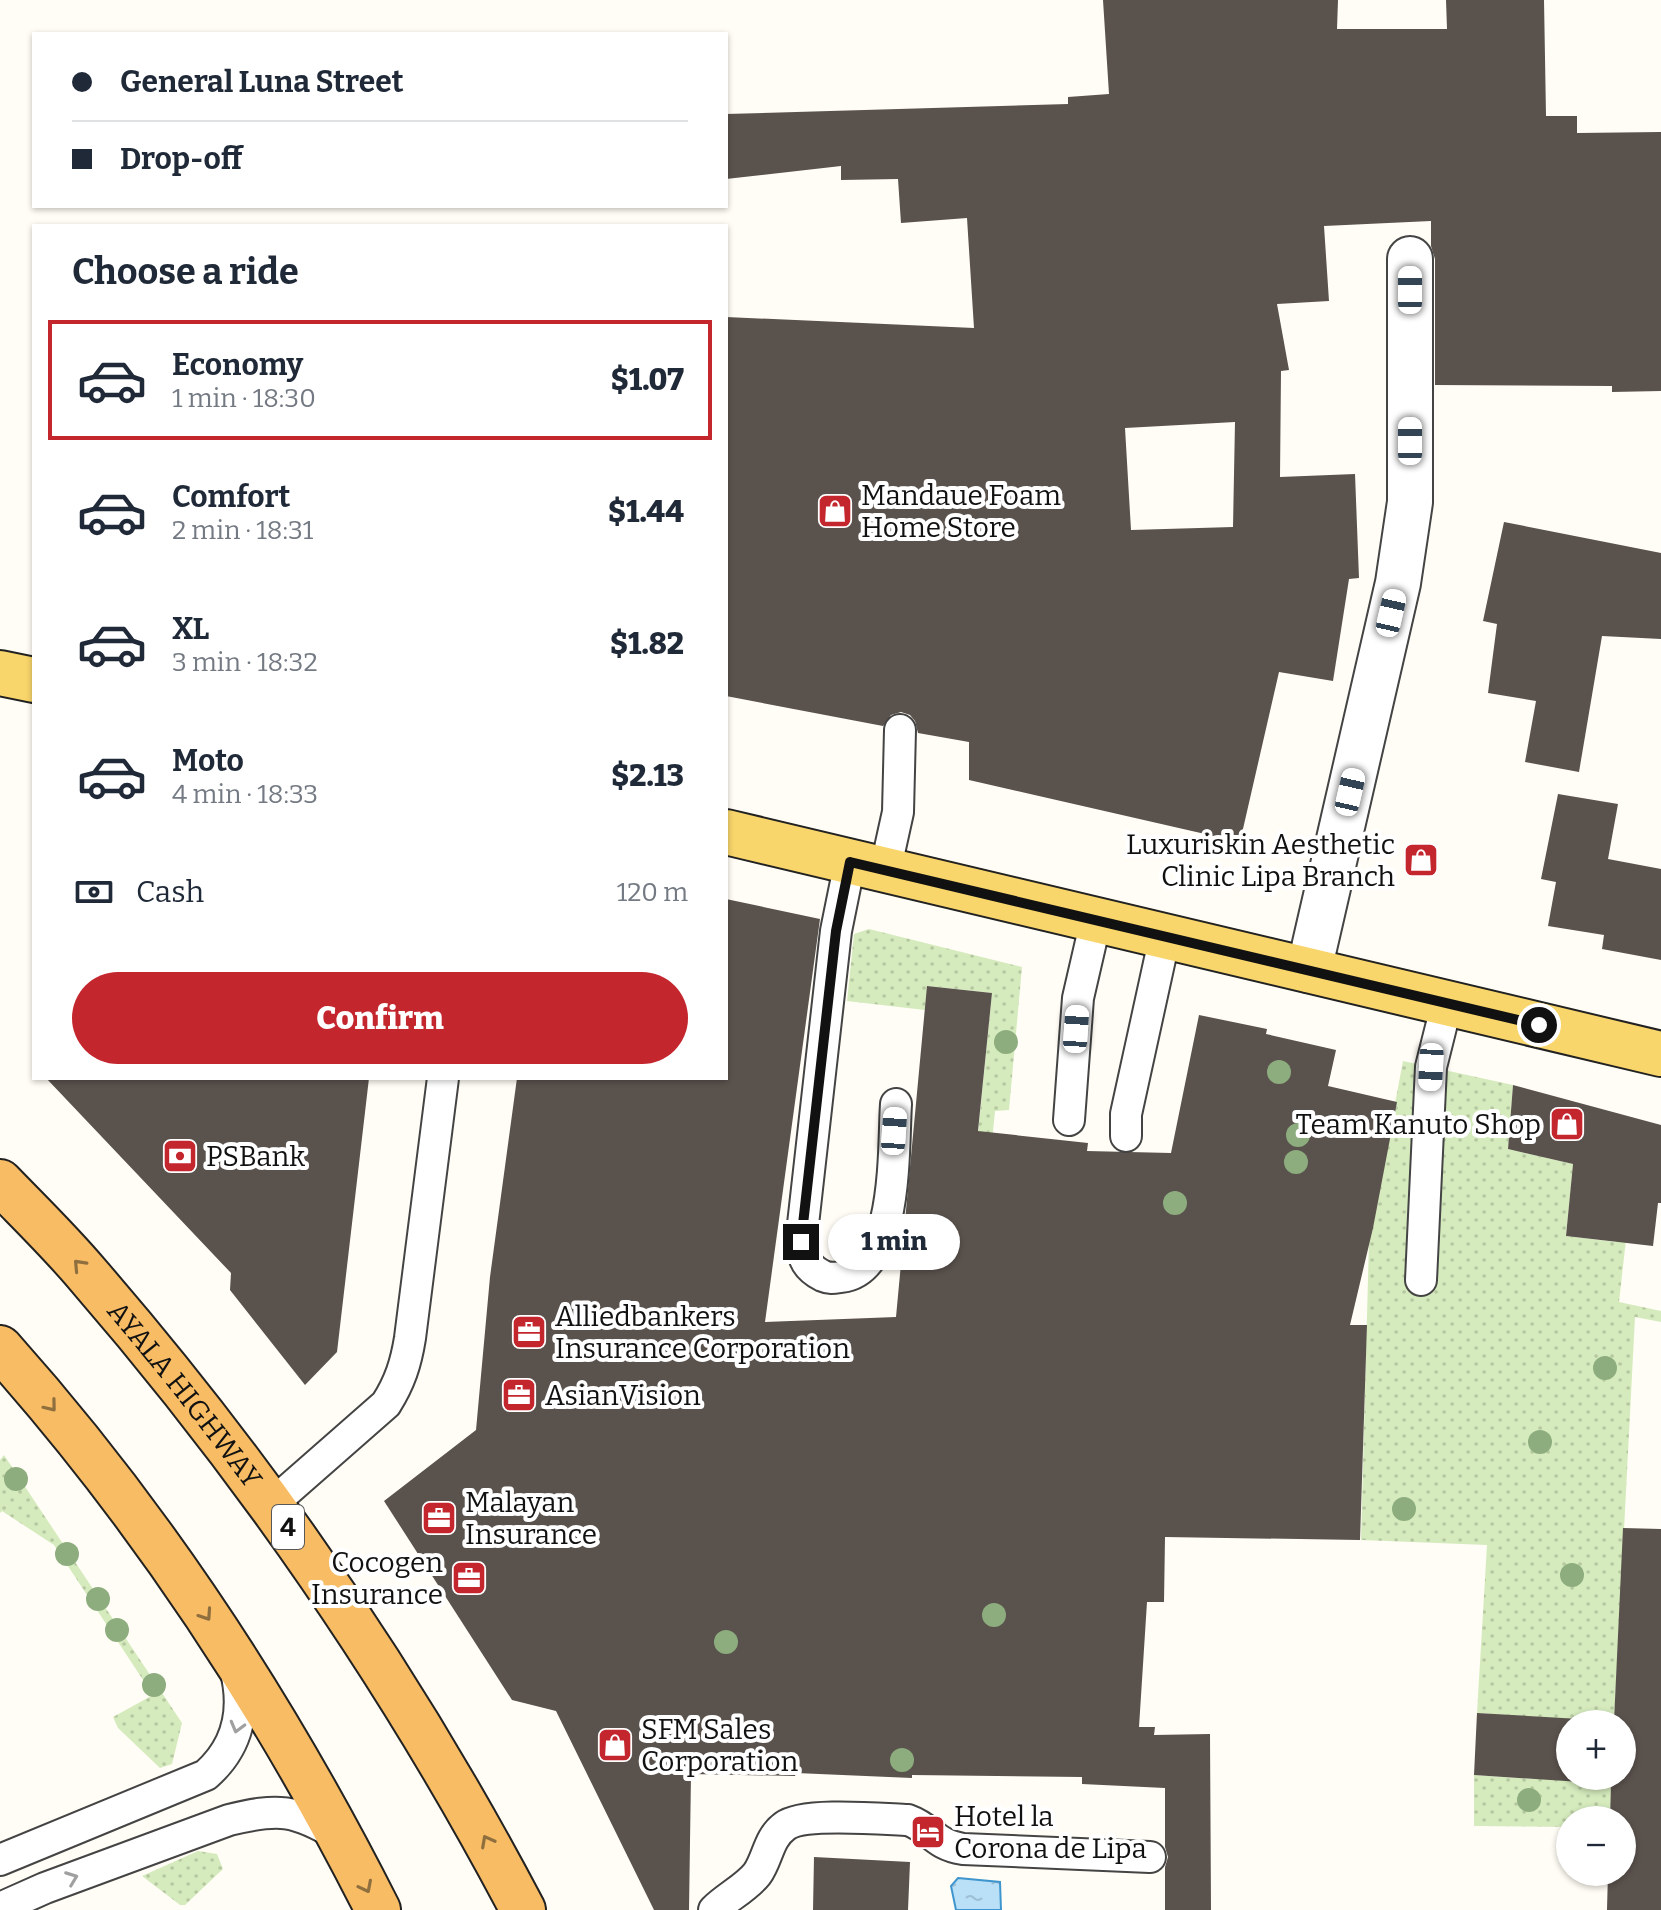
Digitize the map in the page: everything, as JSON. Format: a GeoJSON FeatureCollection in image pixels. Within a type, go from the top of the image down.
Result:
{"type":"FeatureCollection","features":[{"type":"Feature","properties":{"kind":"highway","name":"AYALA HIGHWAY"},"geometry":{"type":"LineString","coordinates":[[0,1182],[85,1271],[185,1390],[272,1504],[394,1683],[473,1814],[523,1910]]}},
{"type":"Feature","properties":{"kind":"highway"},"geometry":{"type":"LineString","coordinates":[[0,1348],[49,1402],[169,1559],[230,1651],[342,1838],[378,1910]]}},
{"type":"Feature","properties":{"kind":"main road"},"geometry":{"type":"LineString","coordinates":[[0,673],[32,680]]}},
{"type":"Feature","properties":{"kind":"main road"},"geometry":{"type":"LineString","coordinates":[[728,832],[1661,1054]]}},
{"type":"Feature","properties":{"kind":"street"},"geometry":{"type":"LineString","coordinates":[[1309,970],[1398,583],[1410,502],[1410,259]]}},
{"type":"Feature","properties":{"kind":"lane"},"geometry":{"type":"LineString","coordinates":[[896,1104],[888,1212],[882,1239],[870,1261],[851,1276],[829,1278],[813,1271],[803,1259],[801,1242],[836,931],[898,812],[900,730]]}},
{"type":"Feature","properties":{"kind":"lane"},"geometry":{"type":"LineString","coordinates":[[1069,1120],[1078,998],[1096,920]]}},
{"type":"Feature","properties":{"kind":"lane"},"geometry":{"type":"LineString","coordinates":[[1126,1136],[1126,1114],[1165,936]]}},
{"type":"Feature","properties":{"kind":"lane"},"geometry":{"type":"LineString","coordinates":[[1421,1280],[1431,1067],[1447,1003]]}},
{"type":"Feature","properties":{"kind":"lane"},"geometry":{"type":"LineString","coordinates":[[272,1504],[386,1404],[399,1384],[407,1363],[443,1080]]}},
{"type":"Feature","properties":{"kind":"lane"},"geometry":{"type":"LineString","coordinates":[[0,1860],[206,1775],[220,1763],[232,1745],[240,1717],[240,1688],[230,1651]]}},
{"type":"Feature","properties":{"kind":"lane"},"geometry":{"type":"LineString","coordinates":[[0,1908],[45,1888],[229,1820],[258,1813],[282,1811],[314,1821],[342,1838]]}},
{"type":"Feature","properties":{"kind":"lane"},"geometry":{"type":"LineString","coordinates":[[714,1910],[750,1882],[759,1871],[774,1838],[786,1825],[803,1818],[908,1820],[923,1825],[940,1843],[963,1849],[1150,1857]]}},
{"type":"Feature","properties":{"kind":"green space"},"geometry":{"type":"Polygon","coordinates":[[[869,929],[1022,967],[1009,1110],[995,1111],[986,1203],[967,1244],[992,993],[928,986],[925,1010],[847,1001],[854,934],[869,929]]]}},
{"type":"Feature","properties":{"kind":"green space"},"geometry":{"type":"Polygon","coordinates":[[[1403,1061],[1513,1085],[1508,1149],[1573,1164],[1566,1236],[1617,1242],[1622,1203],[1630,1204],[1619,1302],[1661,1311],[1661,1322],[1635,1317],[1615,1710],[1556,1710],[1556,1790],[1611,1790],[1611,1806],[1556,1806],[1556,1827],[1474,1826],[1474,1775],[1535,1779],[1538,1717],[1477,1713],[1487,1545],[1361,1540],[1369,1242],[1403,1061]]]}},
{"type":"Feature","properties":{"kind":"green space"},"geometry":{"type":"Polygon","coordinates":[[[4,1455],[182,1723],[172,1764],[160,1768],[118,1728],[113,1717],[153,1695],[54,1545],[2,1511],[0,1513],[0,1460],[4,1455]]]}},
{"type":"Feature","properties":{"kind":"green space"},"geometry":{"type":"Polygon","coordinates":[[[198,1851],[217,1854],[223,1869],[185,1905],[180,1905],[142,1876],[198,1851]]]}},
{"type":"Feature","properties":{"kind":"water"},"geometry":{"type":"Polygon","coordinates":[[[958,1878],[1000,1882],[1001,1910],[956,1910],[951,1886],[958,1878]]]}},
{"type":"Feature","properties":{"kind":"building"},"geometry":{"type":"Polygon","coordinates":[[[1103,0],[1338,0],[1337,29],[1447,29],[1446,0],[1544,0],[1546,116],[1577,116],[1577,133],[1661,132],[1661,391],[1612,392],[1612,386],[1435,385],[1435,259],[1431,246],[1431,221],[1324,226],[1329,301],[1277,304],[1289,370],[1281,371],[1280,477],[1355,474],[1359,578],[1349,579],[1333,681],[1279,672],[1240,842],[969,780],[969,742],[918,733],[915,721],[901,712],[891,715],[883,726],[728,696],[728,317],[974,328],[967,218],[901,223],[898,179],[841,180],[841,166],[728,179],[728,114],[1068,104],[1068,97],[1109,94],[1103,0]],[[1235,422],[1125,428],[1131,530],[1233,527],[1235,422]]]}},
{"type":"Feature","properties":{"kind":"building"},"geometry":{"type":"Polygon","coordinates":[[[1504,522],[1661,553],[1661,639],[1602,636],[1579,772],[1525,762],[1536,701],[1488,693],[1497,624],[1483,621],[1504,522]]]}},
{"type":"Feature","properties":{"kind":"building"},"geometry":{"type":"Polygon","coordinates":[[[1558,794],[1618,804],[1608,859],[1661,869],[1661,960],[1602,949],[1604,935],[1548,926],[1556,882],[1541,879],[1558,794]]]}},
{"type":"Feature","properties":{"kind":"building"},"geometry":{"type":"Polygon","coordinates":[[[728,899],[820,919],[765,1322],[896,1317],[927,986],[992,993],[978,1131],[1088,1143],[1087,1151],[1171,1153],[1199,1015],[1267,1029],[1266,1034],[1336,1050],[1328,1086],[1397,1102],[1373,1228],[1350,1325],[1367,1325],[1360,1540],[1165,1537],[1164,1602],[1147,1602],[1139,1727],[1155,1727],[1154,1735],[1210,1734],[1211,1910],[1165,1910],[1165,1867],[1168,1857],[1165,1847],[1165,1788],[1082,1784],[1082,1777],[912,1775],[912,1778],[796,1773],[795,1776],[691,1774],[689,1910],[654,1910],[556,1711],[512,1700],[384,1501],[476,1430],[490,1277],[517,1080],[728,1080],[728,899]]]}},
{"type":"Feature","properties":{"kind":"building"},"geometry":{"type":"Polygon","coordinates":[[[48,1080],[369,1080],[337,1352],[305,1385],[230,1290],[231,1273],[48,1080]]]}},
{"type":"Feature","properties":{"kind":"building"},"geometry":{"type":"Polygon","coordinates":[[[1513,1085],[1661,1125],[1661,1203],[1658,1203],[1653,1246],[1566,1236],[1573,1164],[1508,1149],[1513,1085]]]}},
{"type":"Feature","properties":{"kind":"building"},"geometry":{"type":"Polygon","coordinates":[[[1623,1528],[1661,1529],[1661,1910],[1607,1910],[1608,1886],[1636,1886],[1636,1806],[1610,1806],[1611,1790],[1636,1790],[1636,1710],[1615,1710],[1623,1528]]]}},
{"type":"Feature","properties":{"kind":"building"},"geometry":{"type":"Polygon","coordinates":[[[1477,1713],[1556,1718],[1556,1780],[1474,1775],[1477,1713]]]}},
{"type":"Feature","properties":{"kind":"building"},"geometry":{"type":"Polygon","coordinates":[[[814,1857],[910,1862],[908,1910],[813,1910],[814,1857]]]}},
{"type":"Feature","properties":{"kind":"place","name":"Mandaue Foam Home Store"},"geometry":{"type":"Point","coordinates":[835,511]}},
{"type":"Feature","properties":{"kind":"place","name":"Luxuriskin Aesthetic Clinic Lipa Branch"},"geometry":{"type":"Point","coordinates":[1421,860]}},
{"type":"Feature","properties":{"kind":"place","name":"Team Kanuto Shop"},"geometry":{"type":"Point","coordinates":[1567,1124]}},
{"type":"Feature","properties":{"kind":"place","name":"PSBank"},"geometry":{"type":"Point","coordinates":[180,1156]}},
{"type":"Feature","properties":{"kind":"place","name":"Alliedbankers Insurance Corporation"},"geometry":{"type":"Point","coordinates":[529,1332]}},
{"type":"Feature","properties":{"kind":"place","name":"AsianVision"},"geometry":{"type":"Point","coordinates":[519,1395]}},
{"type":"Feature","properties":{"kind":"place","name":"Malayan Insurance"},"geometry":{"type":"Point","coordinates":[439,1518]}},
{"type":"Feature","properties":{"kind":"place","name":"Cocogen Insurance"},"geometry":{"type":"Point","coordinates":[469,1578]}},
{"type":"Feature","properties":{"kind":"place","name":"SFM Sales Corporation"},"geometry":{"type":"Point","coordinates":[615,1745]}},
{"type":"Feature","properties":{"kind":"place","name":"Hotel la Corona de Lipa"},"geometry":{"type":"Point","coordinates":[928,1832]}},
{"type":"Feature","properties":{"kind":"route"},"geometry":{"type":"LineString","coordinates":[[801,1242],[836,931],[850,862],[1539,1025]]}}]}
